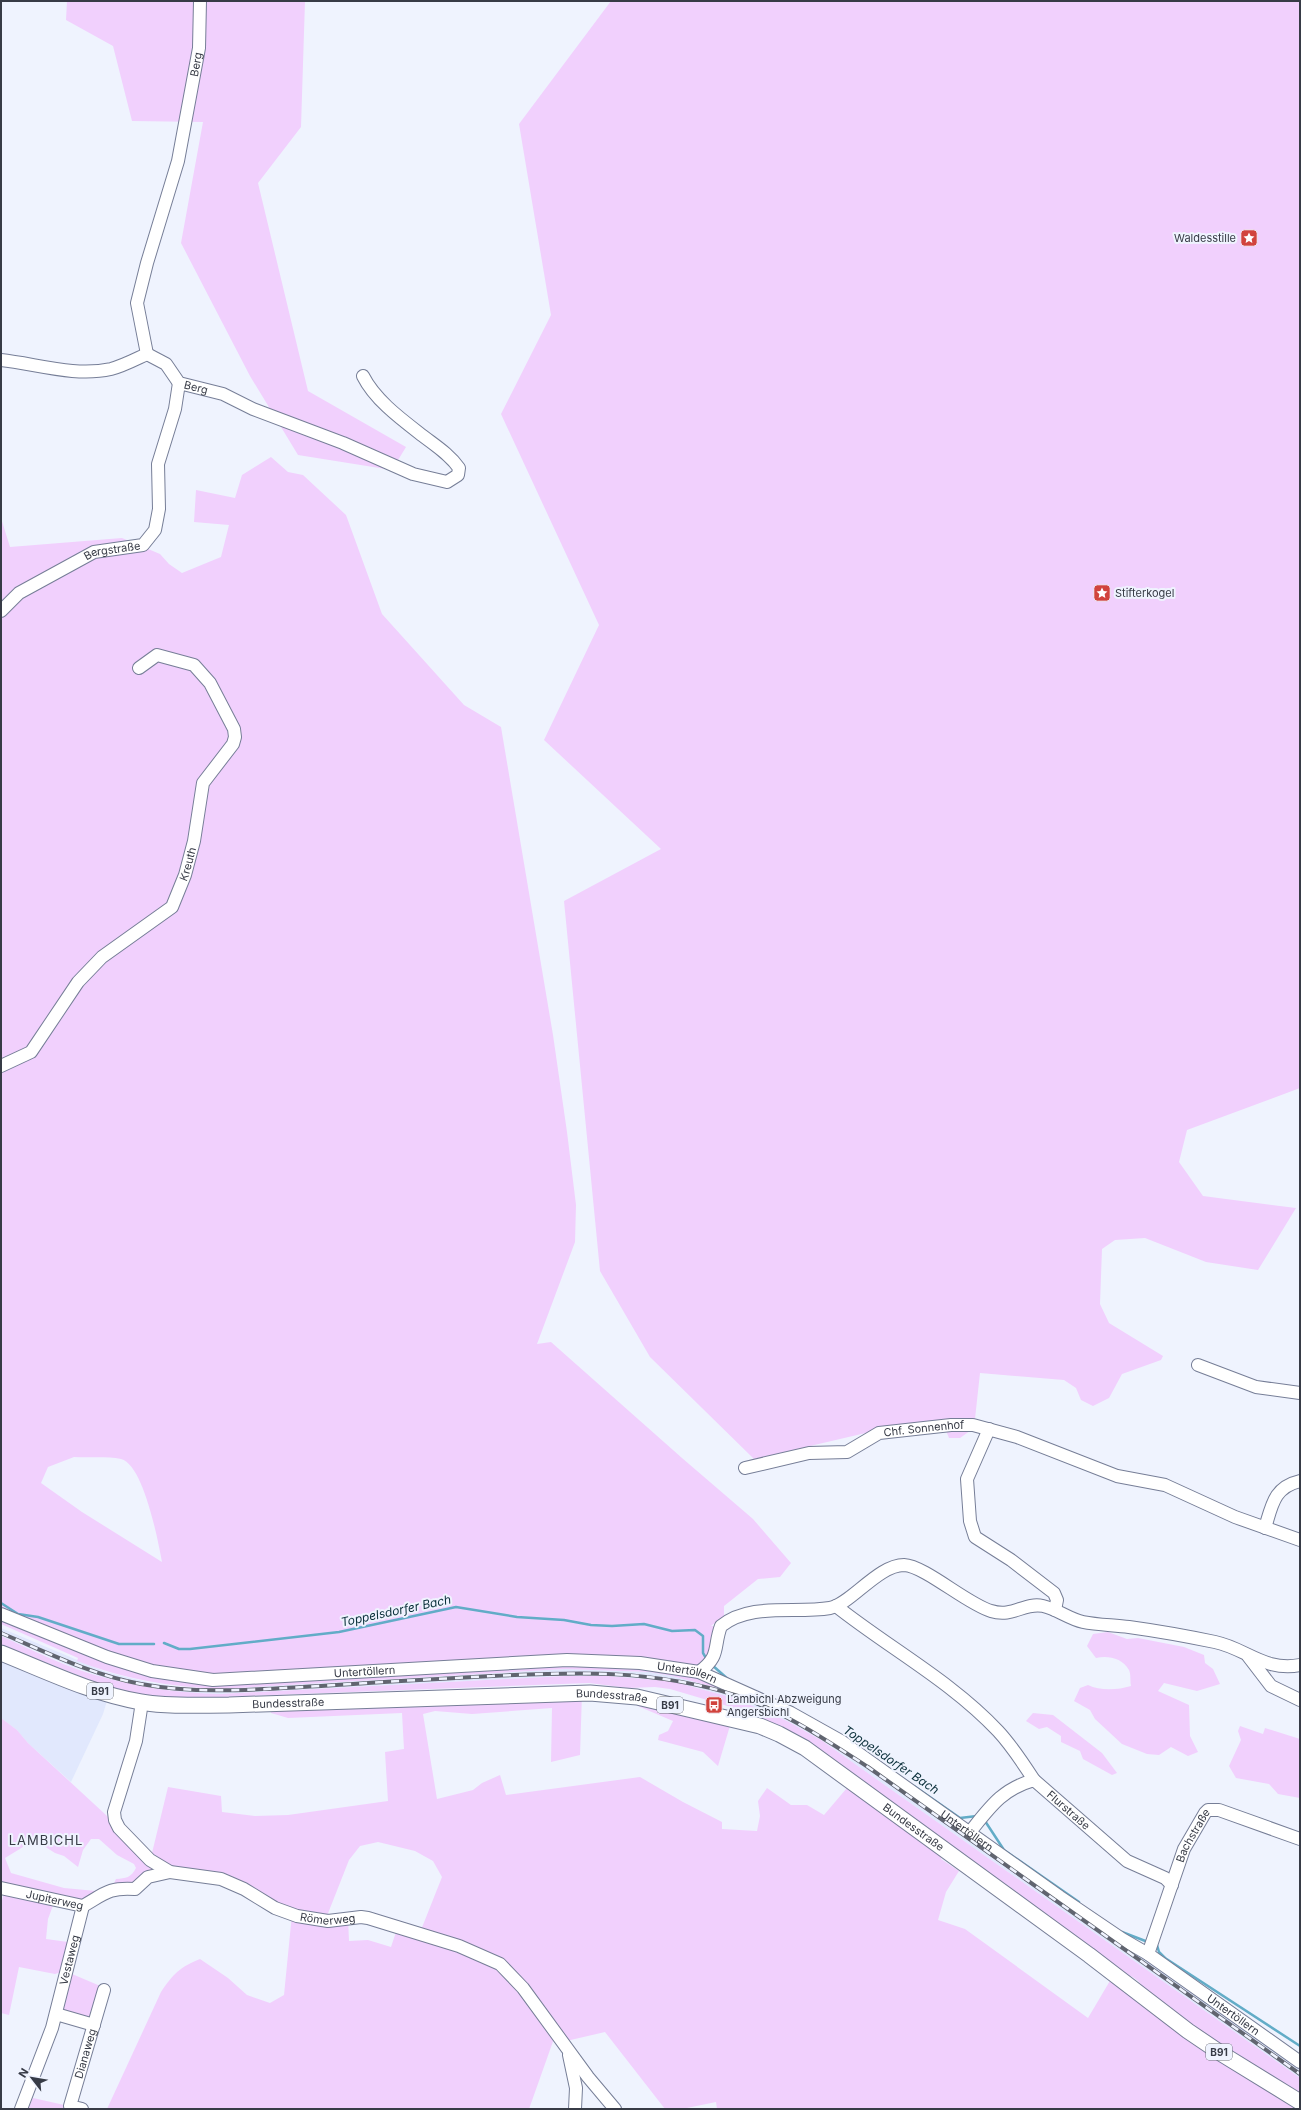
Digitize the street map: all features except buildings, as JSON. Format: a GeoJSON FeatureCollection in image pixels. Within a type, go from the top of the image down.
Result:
{"type":"FeatureCollection","features":[{"type":"Feature","properties":{"kind":"main road","name":"Bundesstraße"},"geometry":{"type":"LineString","coordinates":[[1,1653],[86,1686],[142,1702],[183,1705],[222,1705],[590,1693],[637,1697],[752,1724],[779,1734],[805,1748],[1216,2050],[1300,2102]]}},
{"type":"Feature","properties":{"kind":"street","name":"Berg"},"geometry":{"type":"LineString","coordinates":[[200,1],[199,48],[178,161],[147,263],[137,303],[147,354],[166,364],[179,383],[223,394],[253,409],[343,443],[413,474],[447,482],[458,475],[460,468],[445,451],[401,418],[370,390],[362,376]]}},
{"type":"Feature","properties":{"kind":"street"},"geometry":{"type":"LineString","coordinates":[[1,360],[63,369],[93,371],[112,369],[147,354]]}},
{"type":"Feature","properties":{"kind":"street","name":"Bergstraße"},"geometry":{"type":"LineString","coordinates":[[1,611],[18,593],[94,552],[143,545],[155,530],[160,509],[158,464],[175,409],[179,383]]}},
{"type":"Feature","properties":{"kind":"street","name":"Kreuth"},"geometry":{"type":"LineString","coordinates":[[1,1066],[31,1052],[78,982],[102,957],[172,907],[185,875],[194,841],[203,783],[233,744],[235,737],[234,729],[210,683],[194,665],[157,655],[139,668]]}},
{"type":"Feature","properties":{"kind":"street"},"geometry":{"type":"LineString","coordinates":[[1198,1365],[1256,1386],[1300,1393]]}},
{"type":"Feature","properties":{"kind":"street","name":"Chf. Sonnenhof"},"geometry":{"type":"LineString","coordinates":[[745,1468],[809,1453],[847,1452],[879,1434],[951,1425],[973,1425],[1017,1438],[1117,1476],[1165,1485],[1235,1517],[1300,1540]]}},
{"type":"Feature","properties":{"kind":"street"},"geometry":{"type":"LineString","coordinates":[[988,1429],[967,1479],[966,1488],[972,1530],[979,1541],[1011,1560],[1054,1593],[1057,1600],[1055,1610]]}},
{"type":"Feature","properties":{"kind":"street"},"geometry":{"type":"LineString","coordinates":[[1265,1528],[1276,1496],[1285,1486],[1300,1481]]}},
{"type":"Feature","properties":{"kind":"street"},"geometry":{"type":"LineString","coordinates":[[699,1672],[711,1662],[715,1655],[721,1626],[733,1618],[773,1610],[836,1606],[888,1570],[906,1565],[918,1568],[949,1589],[992,1612],[1013,1613],[1034,1605],[1055,1610],[1086,1622],[1128,1627],[1219,1642],[1248,1656],[1277,1665],[1300,1666]]}},
{"type":"Feature","properties":{"kind":"street","name":"Flurstraße"},"geometry":{"type":"LineString","coordinates":[[836,1606],[924,1669],[974,1709],[998,1731],[1034,1780],[1127,1861],[1165,1878],[1172,1885]]}},
{"type":"Feature","properties":{"kind":"street","name":"Untertöllern"},"geometry":{"type":"LineString","coordinates":[[1,1614],[107,1657],[152,1671],[224,1680],[567,1660],[640,1662],[699,1672],[777,1706],[841,1741],[1085,1913],[1148,1954],[1300,2062]]}},
{"type":"Feature","properties":{"kind":"street"},"geometry":{"type":"LineString","coordinates":[[1248,1656],[1271,1686],[1300,1700]]}},
{"type":"Feature","properties":{"kind":"street","name":"Römerweg"},"geometry":{"type":"LineString","coordinates":[[142,1702],[136,1741],[114,1812],[114,1820],[119,1828],[150,1860],[170,1872],[221,1879],[244,1889],[275,1908],[296,1916],[328,1921],[361,1917],[368,1918],[459,1946],[490,1959],[506,1970],[523,1988],[588,2077],[615,2109]]}},
{"type":"Feature","properties":{"kind":"street"},"geometry":{"type":"LineString","coordinates":[[970,1832],[1004,1794],[1016,1786],[1034,1780]]}},
{"type":"Feature","properties":{"kind":"street","name":"Bachstraße"},"geometry":{"type":"LineString","coordinates":[[1148,1954],[1184,1848],[1200,1819],[1208,1810],[1220,1810],[1300,1839]]}},
{"type":"Feature","properties":{"kind":"street"},"geometry":{"type":"LineString","coordinates":[[148,1877],[150,1860]]}},
{"type":"Feature","properties":{"kind":"street","name":"Jupiterweg"},"geometry":{"type":"LineString","coordinates":[[1,1888],[83,1906],[111,1890],[120,1888],[135,1889],[148,1877],[170,1872]]}},
{"type":"Feature","properties":{"kind":"street","name":"Vestaweg"},"geometry":{"type":"LineString","coordinates":[[21,2109],[42,2056],[56,2014],[83,1906]]}},
{"type":"Feature","properties":{"kind":"street","name":"Dianaweg"},"geometry":{"type":"LineString","coordinates":[[82,2109],[70,2106],[104,1990]]}},
{"type":"Feature","properties":{"kind":"street"},"geometry":{"type":"LineString","coordinates":[[56,2014],[94,2025]]}},
{"type":"Feature","properties":{"kind":"street"},"geometry":{"type":"LineString","coordinates":[[568,2050],[576,2088],[575,2109]]}},
{"type":"Feature","properties":{"kind":"shaded area"},"geometry":{"type":"Polygon","coordinates":[[[67,1],[305,1],[301,127],[258,183],[308,391],[406,447],[392,470],[298,455],[250,376],[181,243],[203,122],[132,121],[113,46],[66,20],[67,1]]]}},
{"type":"Feature","properties":{"kind":"shaded area"},"geometry":{"type":"Polygon","coordinates":[[[611,1],[1300,1],[1300,1088],[1187,1130],[1179,1162],[1203,1196],[1296,1208],[1258,1270],[1206,1262],[1145,1238],[1115,1240],[1102,1249],[1100,1304],[1109,1323],[1163,1356],[1161,1360],[1122,1374],[1109,1398],[1093,1406],[1081,1400],[1076,1388],[1064,1380],[980,1373],[974,1428],[960,1438],[949,1438],[945,1428],[887,1428],[754,1459],[650,1357],[600,1271],[564,901],[661,849],[544,740],[599,625],[501,414],[551,315],[519,124],[611,1]]]}},
{"type":"Feature","properties":{"kind":"shaded area"},"geometry":{"type":"Polygon","coordinates":[[[271,457],[288,472],[303,475],[346,515],[382,614],[464,705],[501,727],[553,1035],[576,1205],[575,1242],[537,1344],[551,1342],[753,1519],[791,1563],[780,1577],[758,1579],[724,1606],[724,1616],[711,1626],[721,1626],[705,1667],[729,1691],[672,1676],[650,1672],[565,1669],[220,1689],[201,1688],[147,1681],[112,1673],[77,1661],[78,1658],[1,1624],[1,518],[10,547],[122,538],[160,554],[169,564],[182,573],[221,557],[229,525],[194,522],[196,490],[235,498],[242,475],[271,457]],[[74,1457],[48,1467],[41,1483],[82,1512],[162,1562],[149,1505],[137,1475],[129,1464],[116,1458],[74,1457]]]}},
{"type":"Feature","properties":{"kind":"shaded area"},"geometry":{"type":"Polygon","coordinates":[[[1,1628],[106,1672],[151,1683],[186,1688],[220,1689],[565,1669],[650,1672],[672,1676],[729,1691],[791,1713],[1122,1938],[1145,1960],[1300,2069],[1300,2078],[821,1740],[787,1721],[734,1698],[671,1681],[607,1676],[565,1676],[220,1694],[185,1693],[105,1678],[70,1666],[1,1636],[1,1628]]]}},
{"type":"Feature","properties":{"kind":"shaded area"},"geometry":{"type":"Polygon","coordinates":[[[1108,1632],[1127,1639],[1138,1638],[1184,1647],[1204,1655],[1205,1663],[1213,1669],[1220,1684],[1197,1691],[1164,1683],[1158,1691],[1189,1705],[1190,1736],[1198,1752],[1188,1756],[1171,1747],[1159,1755],[1147,1754],[1122,1744],[1095,1719],[1090,1710],[1074,1701],[1080,1688],[1088,1685],[1109,1689],[1131,1686],[1130,1672],[1123,1663],[1110,1657],[1096,1658],[1087,1646],[1093,1634],[1108,1632]]]}},
{"type":"Feature","properties":{"kind":"shaded area"},"geometry":{"type":"Polygon","coordinates":[[[1,1636],[52,1659],[92,1674],[120,1682],[191,1692],[220,1694],[565,1676],[607,1676],[671,1681],[734,1698],[787,1721],[821,1740],[1300,2078],[1300,2096],[1224,2049],[1147,1994],[1135,1978],[1124,1975],[752,1718],[731,1707],[670,1689],[655,1687],[628,1688],[589,1683],[221,1697],[158,1697],[103,1685],[1,1645],[1,1636]]]}},
{"type":"Feature","properties":{"kind":"shaded area"},"geometry":{"type":"Polygon","coordinates":[[[1,1653],[109,1694],[103,1714],[71,1782],[28,1743],[17,1730],[1,1718],[1,1653]]]}},
{"type":"Feature","properties":{"kind":"shaded area"},"geometry":{"type":"Polygon","coordinates":[[[582,1693],[580,1755],[551,1762],[552,1708],[472,1714],[435,1711],[423,1714],[437,1799],[473,1790],[482,1783],[500,1775],[506,1795],[640,1777],[683,1802],[722,1822],[722,1829],[757,1831],[760,1816],[758,1801],[767,1788],[791,1805],[807,1805],[824,1815],[852,1782],[943,1849],[941,1859],[959,1871],[946,1892],[938,1920],[965,1929],[1088,2018],[1114,1974],[1300,2109],[717,2109],[716,2102],[682,2109],[665,2109],[605,2032],[562,2042],[556,2033],[529,2109],[107,2109],[161,1992],[169,1980],[182,1968],[200,1959],[228,1978],[247,1995],[270,2003],[284,1995],[292,1914],[244,1889],[170,1872],[140,1886],[111,1890],[116,1879],[128,1877],[136,1868],[134,1864],[117,1855],[99,1839],[91,1839],[83,1850],[78,1867],[64,1856],[55,1853],[33,1839],[24,1841],[23,1847],[5,1858],[11,1873],[64,1888],[96,1891],[102,1895],[91,1901],[55,1900],[48,1919],[46,1939],[68,1942],[61,1972],[55,1974],[19,1967],[9,2015],[1,2013],[1,1904],[5,1889],[1,1888],[1,1718],[17,1730],[28,1743],[106,1815],[140,1850],[152,1853],[168,1787],[221,1796],[222,1812],[255,1816],[288,1815],[388,1801],[385,1752],[404,1749],[402,1713],[288,1718],[271,1713],[269,1703],[582,1693]],[[378,1842],[360,1846],[349,1860],[325,1921],[348,1919],[349,1941],[368,1940],[391,1947],[397,1929],[419,1935],[442,1877],[433,1861],[415,1851],[378,1842]]]}},
{"type":"Feature","properties":{"kind":"shaded area"},"geometry":{"type":"Polygon","coordinates":[[[620,1695],[732,1719],[718,1766],[703,1752],[658,1740],[659,1735],[668,1731],[673,1721],[640,1707],[620,1695]]]}},
{"type":"Feature","properties":{"kind":"shaded area"},"geometry":{"type":"Polygon","coordinates":[[[1033,1713],[1053,1715],[1102,1753],[1117,1773],[1112,1775],[1083,1759],[1080,1751],[1061,1742],[1061,1736],[1047,1727],[1039,1729],[1026,1721],[1033,1713]]]}},
{"type":"Feature","properties":{"kind":"shaded area"},"geometry":{"type":"Polygon","coordinates":[[[1240,1726],[1263,1734],[1265,1728],[1300,1739],[1300,1798],[1278,1794],[1269,1784],[1236,1778],[1229,1766],[1241,1740],[1238,1731],[1240,1726]]]}},
{"type":"Feature","properties":{"kind":"shaded area"},"geometry":{"type":"Polygon","coordinates":[[[65,1971],[105,1988],[94,2025],[56,2014],[65,1971]]]}},
{"type":"Feature","properties":{"kind":"shaded area"},"geometry":{"type":"Polygon","coordinates":[[[33,2098],[82,2109],[28,2109],[33,2098]]]}},
{"type":"Feature","properties":{"kind":"waterway","name":"Toppelsdorfer Bach"},"geometry":{"type":"LineString","coordinates":[[1,1603],[18,1614],[38,1617],[119,1644],[154,1644]]}},
{"type":"Feature","properties":{"kind":"waterway","name":"Toppelsdorfer Bach"},"geometry":{"type":"LineString","coordinates":[[164,1643],[179,1649],[190,1649],[339,1632],[456,1607],[517,1617],[564,1620],[591,1625],[612,1626],[644,1624],[672,1631],[695,1630],[703,1636],[703,1653],[706,1658]]}},
{"type":"Feature","properties":{"kind":"waterway","name":"Toppelsdorfer Bach"},"geometry":{"type":"LineString","coordinates":[[712,1665],[729,1680]]}},
{"type":"Feature","properties":{"kind":"waterway","name":"Toppelsdorfer Bach"},"geometry":{"type":"LineString","coordinates":[[914,1786],[960,1818],[977,1816]]}},
{"type":"Feature","properties":{"kind":"waterway","name":"Toppelsdorfer Bach"},"geometry":{"type":"LineString","coordinates":[[985,1821],[1004,1850],[1079,1902]]}},
{"type":"Feature","properties":{"kind":"waterway","name":"Toppelsdorfer Bach"},"geometry":{"type":"LineString","coordinates":[[1122,1932],[1148,1942]]}},
{"type":"Feature","properties":{"kind":"waterway"},"geometry":{"type":"LineString","coordinates":[[1157,1945],[1159,1952],[1165,1958]]}},
{"type":"Feature","properties":{"kind":"waterway"},"geometry":{"type":"LineString","coordinates":[[1165,1958],[1300,2046]]}},
{"type":"Feature","properties":{"kind":"railway"},"geometry":{"type":"LineString","coordinates":[[1,1633],[105,1675],[141,1684],[186,1689],[253,1690],[492,1676],[585,1673],[616,1674],[676,1681],[707,1687],[738,1696],[789,1718],[868,1767],[1300,2074]]}},
{"type":"Feature","properties":{"kind":"place","name":"Waldesstille"},"geometry":{"type":"Point","coordinates":[1249,238]}},
{"type":"Feature","properties":{"kind":"place","name":"Stifterkogel"},"geometry":{"type":"Point","coordinates":[1102,593]}},
{"type":"Feature","properties":{"kind":"place","name":"Lambichl Abzweigung Angersbichl"},"geometry":{"type":"Point","coordinates":[714,1705]}},
{"type":"Feature","properties":{"kind":"district","name":"LAMBICHL"},"geometry":{"type":"Point","coordinates":[46,1840]}}]}
